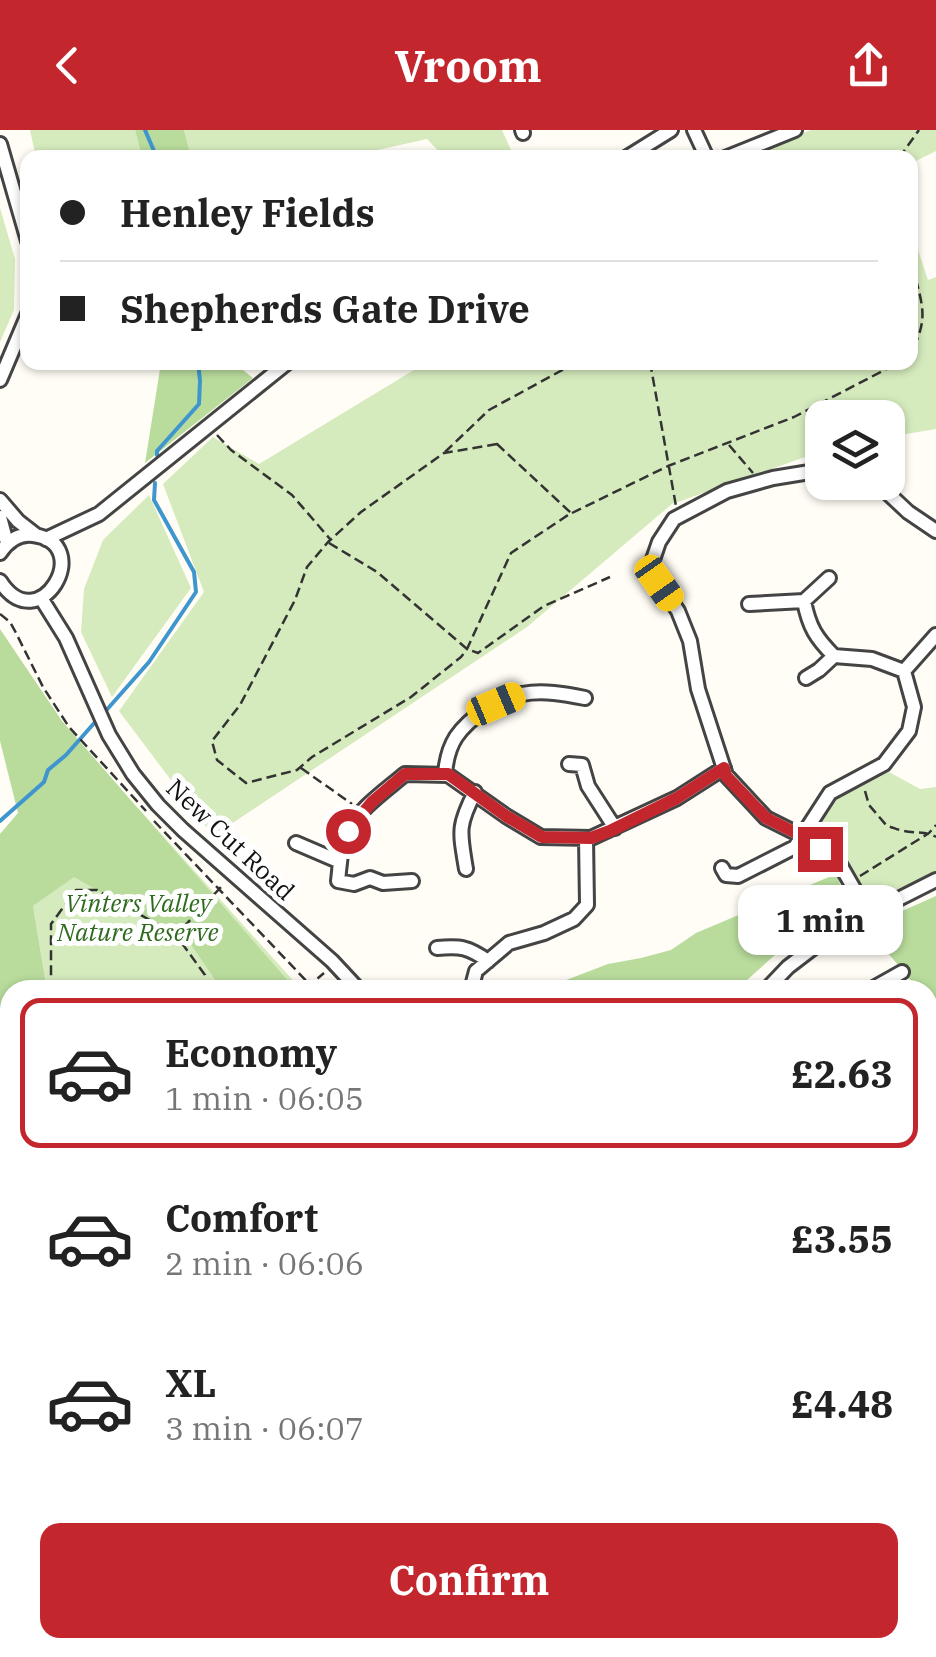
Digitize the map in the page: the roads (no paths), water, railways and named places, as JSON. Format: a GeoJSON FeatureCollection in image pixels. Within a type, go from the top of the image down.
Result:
{"type":"FeatureCollection","features":[{"type":"Feature","properties":{"kind":"street"},"geometry":{"type":"LineString","coordinates":[[639,150],[672,130]]}},
{"type":"Feature","properties":{"kind":"street"},"geometry":{"type":"LineString","coordinates":[[745,150],[795,130]]}},
{"type":"Feature","properties":{"kind":"street"},"geometry":{"type":"LineString","coordinates":[[0,144],[20,214]]}},
{"type":"Feature","properties":{"kind":"street"},"geometry":{"type":"LineString","coordinates":[[0,380],[7,346]]}},
{"type":"Feature","properties":{"kind":"street"},"geometry":{"type":"LineString","coordinates":[[0,517],[3,548],[26,534],[42,537],[99,514],[278,370]]}},
{"type":"Feature","properties":{"kind":"street"},"geometry":{"type":"LineString","coordinates":[[805,473],[727,491],[674,520],[660,542],[648,574],[659,583],[678,612],[690,641],[698,689],[726,776],[766,818],[838,861],[868,913]]}},
{"type":"Feature","properties":{"kind":"street"},"geometry":{"type":"LineString","coordinates":[[0,500],[18,521],[60,554],[62,565],[61,575],[50,592],[40,598],[15,596],[0,581]]}},
{"type":"Feature","properties":{"kind":"street"},"geometry":{"type":"LineString","coordinates":[[895,500],[936,531]]}},
{"type":"Feature","properties":{"kind":"street"},"geometry":{"type":"LineString","coordinates":[[749,604],[804,601],[829,578]]}},
{"type":"Feature","properties":{"kind":"street","name":"New Cut Road"},"geometry":{"type":"LineString","coordinates":[[40,598],[66,638],[109,735],[158,805],[350,980]]}},
{"type":"Feature","properties":{"kind":"street"},"geometry":{"type":"LineString","coordinates":[[804,601],[816,637],[834,656],[872,659],[904,671]]}},
{"type":"Feature","properties":{"kind":"street"},"geometry":{"type":"LineString","coordinates":[[904,671],[936,635]]}},
{"type":"Feature","properties":{"kind":"street"},"geometry":{"type":"LineString","coordinates":[[806,678],[834,656]]}},
{"type":"Feature","properties":{"kind":"street"},"geometry":{"type":"LineString","coordinates":[[722,868],[726,875],[738,876],[786,853],[802,838],[830,793],[884,764],[909,731],[914,707],[904,671]]}},
{"type":"Feature","properties":{"kind":"street"},"geometry":{"type":"LineString","coordinates":[[444,774],[457,735],[486,710],[520,694],[554,693],[585,698]]}},
{"type":"Feature","properties":{"kind":"street"},"geometry":{"type":"LineString","coordinates":[[569,764],[582,765],[588,786],[615,828]]}},
{"type":"Feature","properties":{"kind":"street"},"geometry":{"type":"LineString","coordinates":[[412,881],[338,881],[348,831],[405,774],[448,774],[542,837],[586,838],[677,798],[724,768]]}},
{"type":"Feature","properties":{"kind":"street"},"geometry":{"type":"LineString","coordinates":[[466,870],[462,817],[475,792]]}},
{"type":"Feature","properties":{"kind":"street"},"geometry":{"type":"LineString","coordinates":[[474,980],[476,971],[509,943],[574,919],[587,905],[586,838]]}},
{"type":"Feature","properties":{"kind":"street"},"geometry":{"type":"LineString","coordinates":[[296,842],[339,865]]}},
{"type":"Feature","properties":{"kind":"street"},"geometry":{"type":"LineString","coordinates":[[776,980],[808,950],[868,913],[936,880]]}},
{"type":"Feature","properties":{"kind":"street"},"geometry":{"type":"LineString","coordinates":[[437,948],[468,948],[488,961]]}},
{"type":"Feature","properties":{"kind":"street"},"geometry":{"type":"LineString","coordinates":[[893,980],[902,972]]}},
{"type":"Feature","properties":{"kind":"waterway"},"geometry":{"type":"LineString","coordinates":[[145,130],[154,150]]}},
{"type":"Feature","properties":{"kind":"waterway"},"geometry":{"type":"LineString","coordinates":[[157,455],[199,404],[199,370]]}},
{"type":"Feature","properties":{"kind":"waterway"},"geometry":{"type":"LineString","coordinates":[[103,714],[149,662],[196,592],[194,572],[154,500],[155,483]]}},
{"type":"Feature","properties":{"kind":"waterway"},"geometry":{"type":"LineString","coordinates":[[0,821],[44,782],[48,770],[96,721]]}},
{"type":"Feature","properties":{"kind":"park label","name":"Vinters Valley Nature Reserve"},"geometry":{"type":"Point","coordinates":[138,916]}}]}
